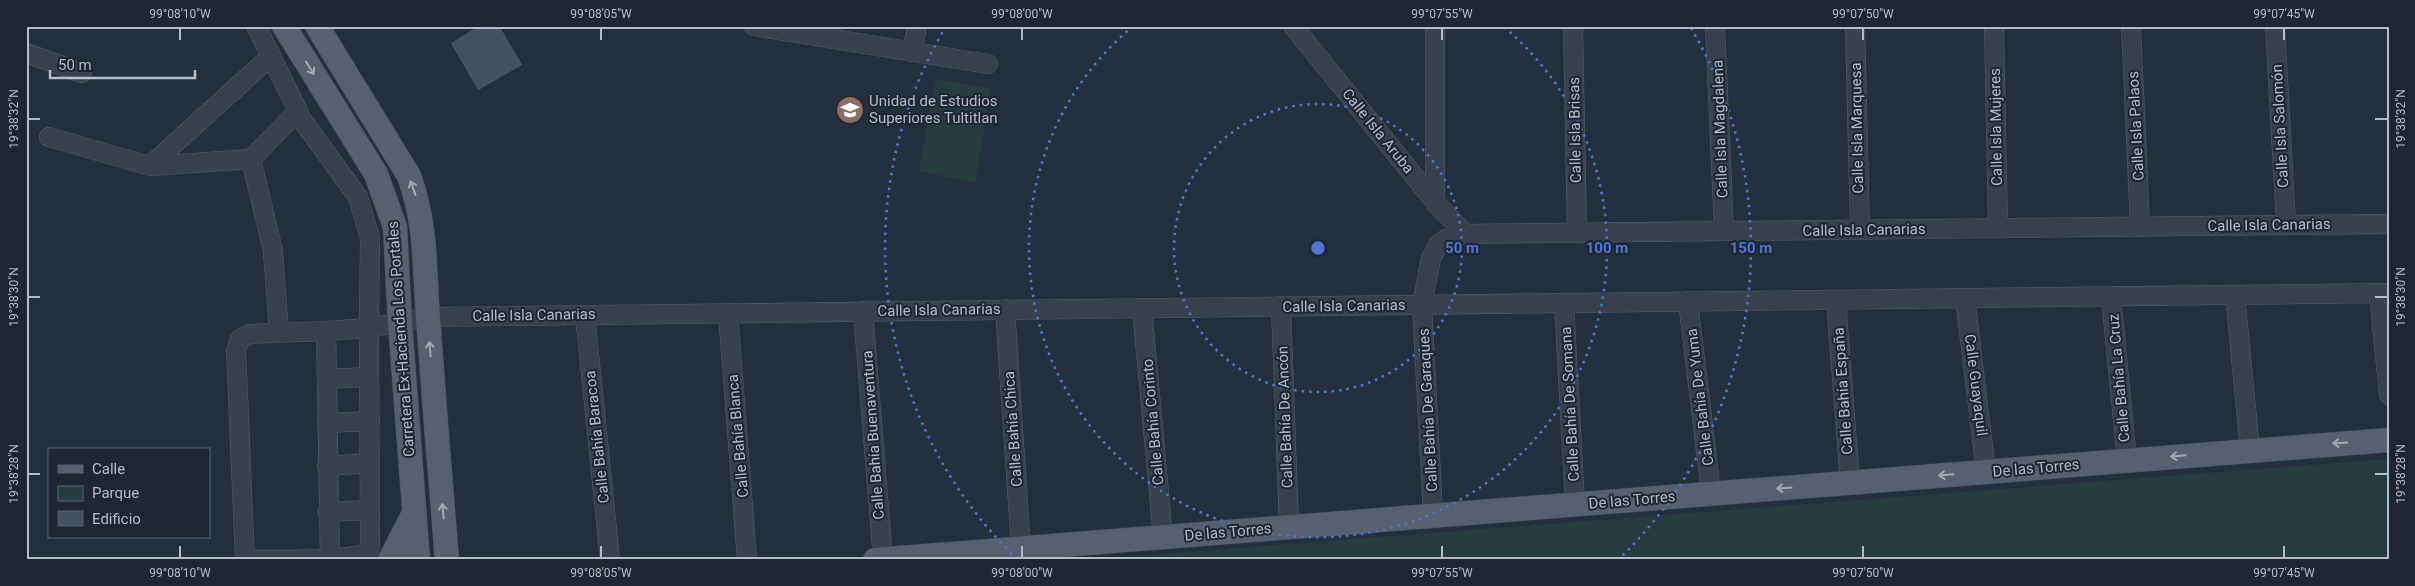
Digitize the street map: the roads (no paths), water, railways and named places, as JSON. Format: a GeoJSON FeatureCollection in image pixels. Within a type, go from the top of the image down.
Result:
{"type":"FeatureCollection","features":[{"type":"Feature","properties":{"kind":"main road","name":"Carretera Ex-Hacienda Los Portales"},"geometry":{"type":"LineString","coordinates":[[284,26],[376,174],[389,204],[395,227],[400,323],[418,560]]}},
{"type":"Feature","properties":{"kind":"main road","name":"Carretera Ex-Hacienda Los Portales"},"geometry":{"type":"LineString","coordinates":[[317,26],[409,176],[417,200],[424,235],[446,560]]}},
{"type":"Feature","properties":{"kind":"main road","name":"De las Torres"},"geometry":{"type":"LineString","coordinates":[[875,560],[2389,440]]}},
{"type":"Feature","properties":{"kind":"main road"},"geometry":{"type":"LineString","coordinates":[[390,560],[414,511]]}},
{"type":"Feature","properties":{"kind":"street"},"geometry":{"type":"LineString","coordinates":[[246,560],[362,555],[368,552],[370,510],[370,238],[358,197],[297,113],[256,26]]}},
{"type":"Feature","properties":{"kind":"street"},"geometry":{"type":"LineString","coordinates":[[754,26],[819,32],[912,52],[949,65],[988,64]]}},
{"type":"Feature","properties":{"kind":"street"},"geometry":{"type":"LineString","coordinates":[[912,52],[917,26]]}},
{"type":"Feature","properties":{"kind":"street","name":"Calle Isla Aruba"},"geometry":{"type":"LineString","coordinates":[[1293,26],[1435,202],[1465,234]]}},
{"type":"Feature","properties":{"kind":"street"},"geometry":{"type":"LineString","coordinates":[[1435,26],[1435,202]]}},
{"type":"Feature","properties":{"kind":"street","name":"Calle Isla Brisas"},"geometry":{"type":"LineString","coordinates":[[1573,26],[1577,233]]}},
{"type":"Feature","properties":{"kind":"street","name":"Calle Isla Magdalena"},"geometry":{"type":"LineString","coordinates":[[1715,26],[1724,231]]}},
{"type":"Feature","properties":{"kind":"street","name":"Calle Isla Marquesa"},"geometry":{"type":"LineString","coordinates":[[1855,26],[1860,230]]}},
{"type":"Feature","properties":{"kind":"street","name":"Calle Isla Mujeres"},"geometry":{"type":"LineString","coordinates":[[1994,26],[1998,228]]}},
{"type":"Feature","properties":{"kind":"street","name":"Calle Isla Palaos"},"geometry":{"type":"LineString","coordinates":[[2131,26],[2140,227]]}},
{"type":"Feature","properties":{"kind":"street","name":"Calle Isla Salomón"},"geometry":{"type":"LineString","coordinates":[[2275,26],[2286,225]]}},
{"type":"Feature","properties":{"kind":"street"},"geometry":{"type":"LineString","coordinates":[[26,53],[82,73]]}},
{"type":"Feature","properties":{"kind":"street"},"geometry":{"type":"LineString","coordinates":[[150,166],[271,56]]}},
{"type":"Feature","properties":{"kind":"street"},"geometry":{"type":"LineString","coordinates":[[49,137],[150,166],[251,159],[297,113]]}},
{"type":"Feature","properties":{"kind":"street"},"geometry":{"type":"LineString","coordinates":[[251,159],[273,251],[279,334]]}},
{"type":"Feature","properties":{"kind":"street","name":"Calle Isla Canarias"},"geometry":{"type":"LineString","coordinates":[[246,560],[236,350],[240,339],[250,334],[369,328],[428,316],[1422,305],[1432,258],[1438,245],[1446,238],[1465,234],[2389,224]]}},
{"type":"Feature","properties":{"kind":"street"},"geometry":{"type":"LineString","coordinates":[[1422,305],[2384,293],[2389,395]]}},
{"type":"Feature","properties":{"kind":"street"},"geometry":{"type":"LineString","coordinates":[[2235,295],[2250,450]]}},
{"type":"Feature","properties":{"kind":"street","name":"Calle Bahía La Cruz"},"geometry":{"type":"LineString","coordinates":[[2111,297],[2127,460]]}},
{"type":"Feature","properties":{"kind":"street","name":"Calle Guayaquil"},"geometry":{"type":"LineString","coordinates":[[1965,298],[1986,472]]}},
{"type":"Feature","properties":{"kind":"street","name":"Calle Bahía España"},"geometry":{"type":"LineString","coordinates":[[1836,300],[1850,482]]}},
{"type":"Feature","properties":{"kind":"street","name":"Calle Bahía De Yuma"},"geometry":{"type":"LineString","coordinates":[[1688,302],[1711,493]]}},
{"type":"Feature","properties":{"kind":"street","name":"Calle Bahía De Somana"},"geometry":{"type":"LineString","coordinates":[[1564,303],[1575,504]]}},
{"type":"Feature","properties":{"kind":"street","name":"Calle Bahía De Garaques"},"geometry":{"type":"LineString","coordinates":[[1422,305],[1433,515]]}},
{"type":"Feature","properties":{"kind":"street","name":"Calle Bahía De Ancón"},"geometry":{"type":"LineString","coordinates":[[1281,306],[1288,527]]}},
{"type":"Feature","properties":{"kind":"street","name":"Calle Bahía Corinto"},"geometry":{"type":"LineString","coordinates":[[1142,308],[1163,537]]}},
{"type":"Feature","properties":{"kind":"street","name":"Calle Bahía Chica"},"geometry":{"type":"LineString","coordinates":[[1005,310],[1021,548]]}},
{"type":"Feature","properties":{"kind":"street","name":"Calle Bahía Buenaventura"},"geometry":{"type":"LineString","coordinates":[[863,311],[883,559]]}},
{"type":"Feature","properties":{"kind":"street","name":"Calle Bahía Blanca"},"geometry":{"type":"LineString","coordinates":[[728,313],[747,560]]}},
{"type":"Feature","properties":{"kind":"street","name":"Calle Bahía Baracoa"},"geometry":{"type":"LineString","coordinates":[[585,315],[610,560]]}},
{"type":"Feature","properties":{"kind":"street"},"geometry":{"type":"LineString","coordinates":[[326,331],[330,557]]}},
{"type":"Feature","properties":{"kind":"street"},"geometry":{"type":"LineString","coordinates":[[327,379],[369,377]]}},
{"type":"Feature","properties":{"kind":"street"},"geometry":{"type":"LineString","coordinates":[[327,423],[370,421]]}},
{"type":"Feature","properties":{"kind":"street"},"geometry":{"type":"LineString","coordinates":[[327,466],[370,463]]}},
{"type":"Feature","properties":{"kind":"street"},"geometry":{"type":"LineString","coordinates":[[328,512],[370,510]]}},
{"type":"Feature","properties":{"kind":"place","name":"Unidad de Estudios Superiores Tultitlan"},"geometry":{"type":"Point","coordinates":[850,110]}}]}
